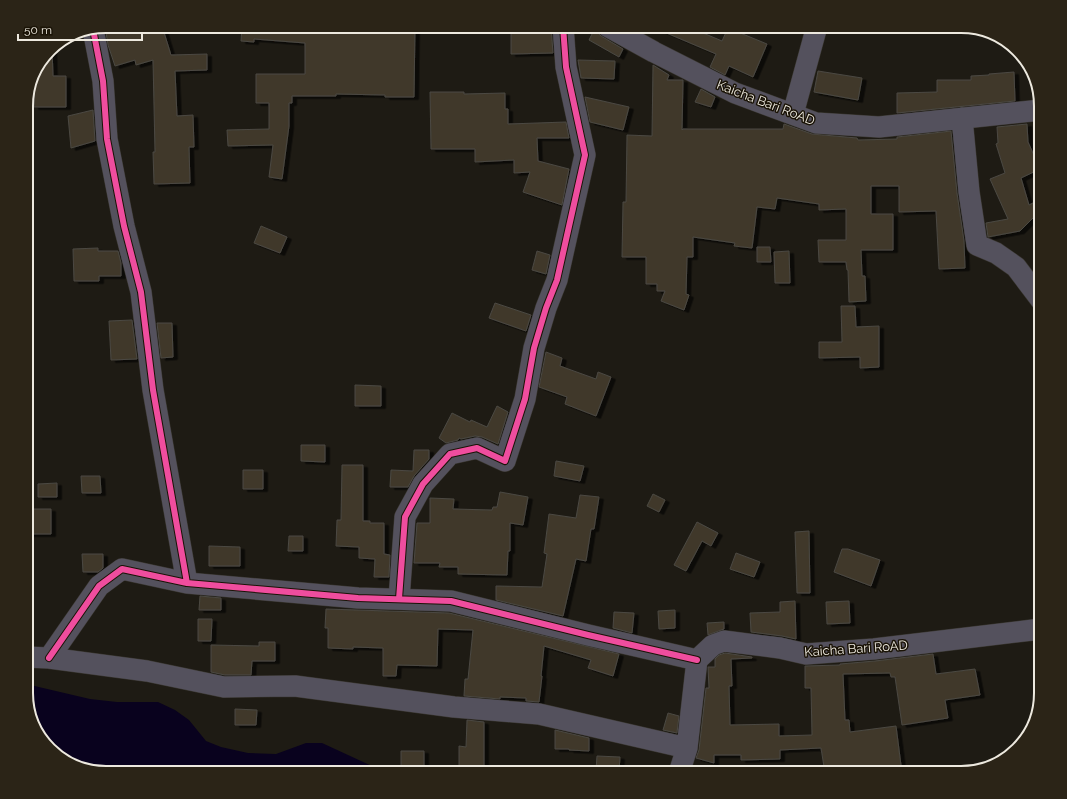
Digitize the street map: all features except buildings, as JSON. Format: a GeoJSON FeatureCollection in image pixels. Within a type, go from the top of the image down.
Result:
{"type":"FeatureCollection","features":[{"type":"Feature","properties":{"kind":"street"},"geometry":{"type":"LineString","coordinates":[[398,599],[405,517],[423,484],[450,454],[477,448],[505,461],[525,399],[534,348],[546,308],[557,280],[584,155],[566,67],[564,33]]}},
{"type":"Feature","properties":{"kind":"street","name":"Kaicha Bari RoAD"},"geometry":{"type":"LineString","coordinates":[[620,33],[735,93],[816,122],[879,127],[1034,111]]}},
{"type":"Feature","properties":{"kind":"street"},"geometry":{"type":"LineString","coordinates":[[793,114],[814,33]]}},
{"type":"Feature","properties":{"kind":"street"},"geometry":{"type":"LineString","coordinates":[[94,34],[103,81],[107,139],[124,226],[141,292],[153,390],[188,583]]}},
{"type":"Feature","properties":{"kind":"street"},"geometry":{"type":"LineString","coordinates":[[962,118],[969,192],[978,245],[996,253],[1016,267],[1034,291]]}},
{"type":"Feature","properties":{"kind":"street"},"geometry":{"type":"LineString","coordinates":[[49,658],[99,586],[122,569],[188,583],[358,598],[451,601],[588,635],[698,660],[687,748],[681,766]]}},
{"type":"Feature","properties":{"kind":"street","name":"Kaicha Bari RoAD"},"geometry":{"type":"LineString","coordinates":[[698,660],[713,645],[724,641],[780,648],[806,654],[874,649],[1034,630]]}},
{"type":"Feature","properties":{"kind":"street"},"geometry":{"type":"LineString","coordinates":[[33,657],[49,658],[147,671],[224,687],[295,686],[454,707],[538,714],[687,748]]}},
{"type":"Feature","properties":{"kind":"shaded area"},"geometry":{"type":"Polygon","coordinates":[[[33,686],[90,699],[117,702],[158,702],[175,710],[189,720],[206,741],[221,747],[248,753],[276,754],[306,743],[322,743],[372,766],[106,766],[87,764],[66,754],[54,745],[45,733],[35,712],[33,686]]]}},
{"type":"Feature","properties":{"kind":"cycle path"},"geometry":{"type":"LineString","coordinates":[[399,599],[405,517],[423,484],[450,454],[477,448],[505,461],[525,399],[534,348],[546,308],[557,280],[585,155],[566,67],[564,33]]}},
{"type":"Feature","properties":{"kind":"cycle path"},"geometry":{"type":"LineString","coordinates":[[94,34],[103,81],[107,139],[124,226],[141,292],[153,390],[187,583]]}},
{"type":"Feature","properties":{"kind":"cycle path"},"geometry":{"type":"LineString","coordinates":[[49,658],[99,586],[122,569],[187,583],[358,598],[451,601],[697,660]]}}]}
